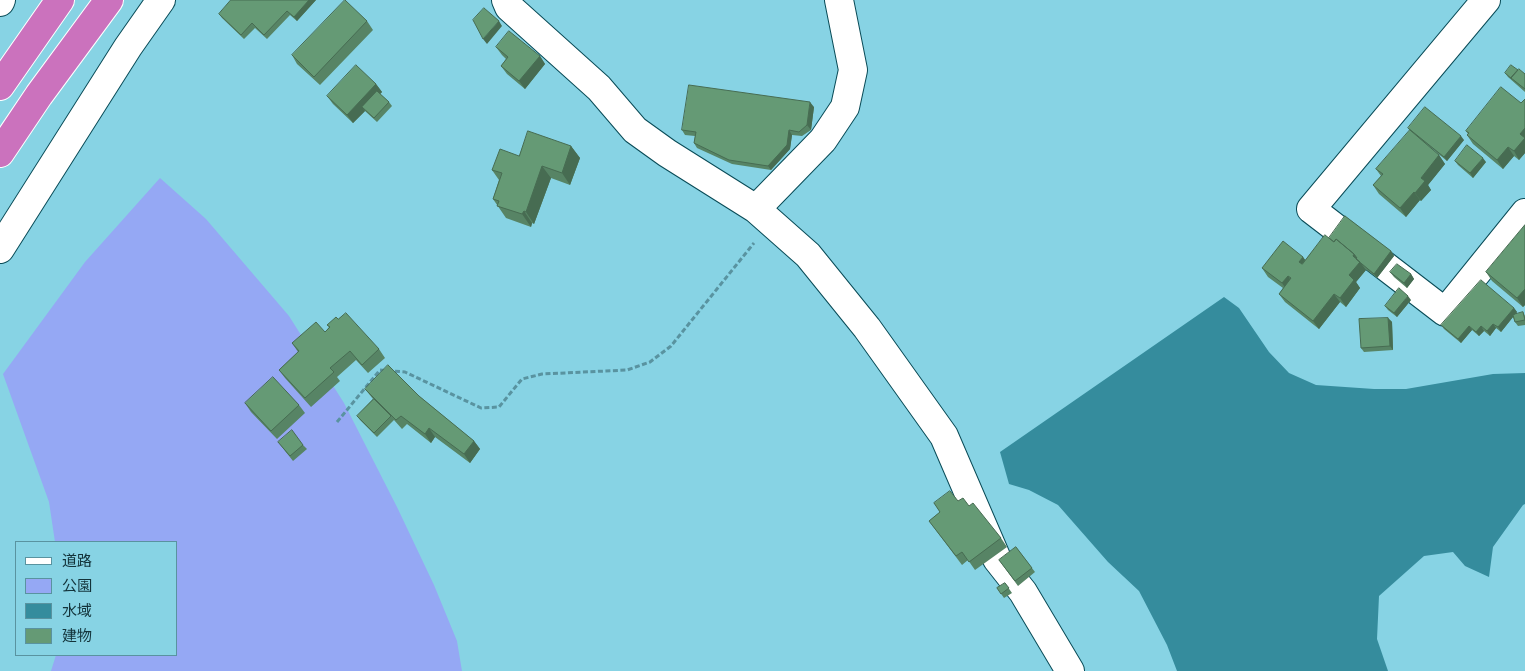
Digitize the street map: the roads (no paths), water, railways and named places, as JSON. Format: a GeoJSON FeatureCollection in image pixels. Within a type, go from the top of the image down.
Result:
{"type":"FeatureCollection","features":[{"type":"Feature","properties":{"kind":"highway"},"geometry":{"type":"LineString","coordinates":[[0,86],[60,0]]}},
{"type":"Feature","properties":{"kind":"highway"},"geometry":{"type":"LineString","coordinates":[[0,153],[39,95],[109,0]]}},
{"type":"Feature","properties":{"kind":"street"},"geometry":{"type":"LineString","coordinates":[[32,40],[54,0]]}},
{"type":"Feature","properties":{"kind":"street"},"geometry":{"type":"LineString","coordinates":[[0,248],[128,47],[161,0]]}},
{"type":"Feature","properties":{"kind":"street"},"geometry":{"type":"LineString","coordinates":[[506,0],[509,6],[598,88],[635,130],[764,216],[808,254],[867,328],[944,436],[997,559],[1023,592],[1070,671]]}},
{"type":"Feature","properties":{"kind":"street"},"geometry":{"type":"LineString","coordinates":[[764,216],[846,107],[853,70],[839,0]]}},
{"type":"Feature","properties":{"kind":"street"},"geometry":{"type":"LineString","coordinates":[[1486,0],[1311,210],[1445,312],[1525,213]]}},
{"type":"Feature","properties":{"kind":"water"},"geometry":{"type":"Polygon","coordinates":[[[1224,297],[1239,308],[1269,352],[1289,373],[1316,385],[1406,389],[1493,374],[1525,373],[1525,504],[1493,547],[1489,577],[1465,566],[1453,552],[1424,556],[1379,596],[1377,639],[1388,671],[1177,671],[1167,645],[1139,591],[1108,562],[1058,505],[1029,490],[1009,484],[1000,452],[1224,297]]]}}]}
